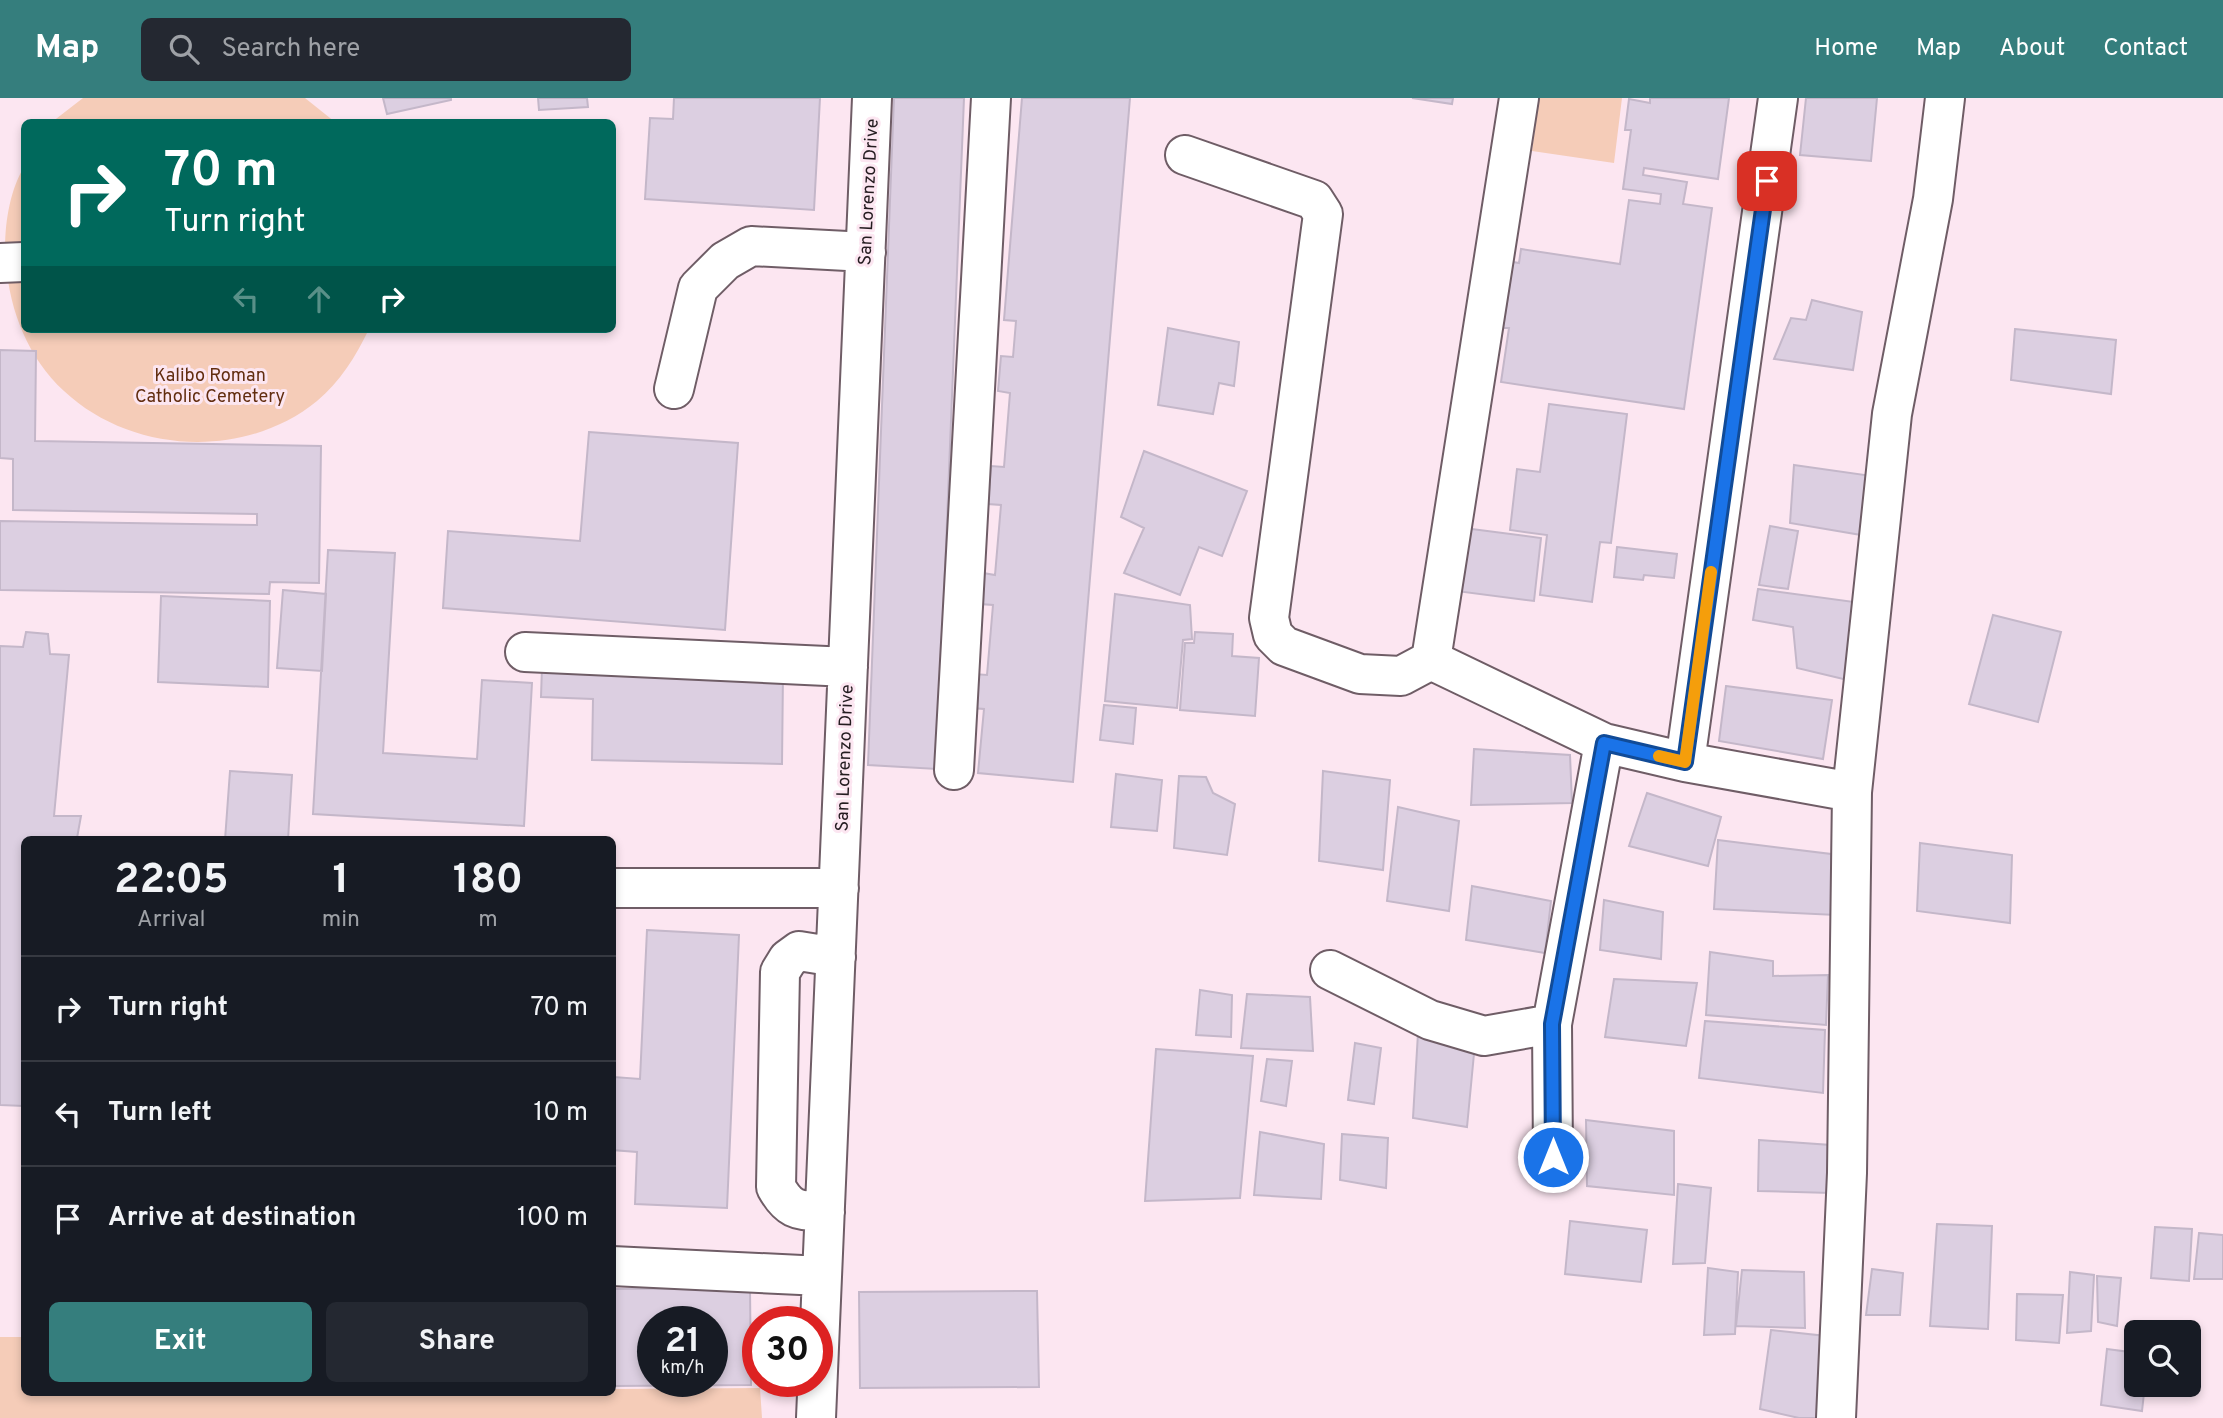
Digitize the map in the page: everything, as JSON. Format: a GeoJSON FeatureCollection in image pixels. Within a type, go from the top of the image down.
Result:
{"type":"FeatureCollection","features":[{"type":"Feature","properties":{"kind":"street","name":"San Lorenzo Drive"},"geometry":{"type":"LineString","coordinates":[[816,1418],[872,98]]}},
{"type":"Feature","properties":{"kind":"street"},"geometry":{"type":"LineString","coordinates":[[954,770],[991,98]]}},
{"type":"Feature","properties":{"kind":"street"},"geometry":{"type":"LineString","coordinates":[[1431,660],[1519,98]]}},
{"type":"Feature","properties":{"kind":"street"},"geometry":{"type":"LineString","coordinates":[[1685,762],[1778,98]]}},
{"type":"Feature","properties":{"kind":"street"},"geometry":{"type":"LineString","coordinates":[[1836,1418],[1847,1173],[1852,792],[1892,414],[1933,199],[1945,98]]}},
{"type":"Feature","properties":{"kind":"street"},"geometry":{"type":"LineString","coordinates":[[1185,155],[1314,200],[1323,215],[1269,618],[1273,635],[1284,646],[1360,674],[1401,676],[1431,660]]}},
{"type":"Feature","properties":{"kind":"street"},"geometry":{"type":"LineString","coordinates":[[674,389],[698,288],[725,261],[751,246],[866,252]]}},
{"type":"Feature","properties":{"kind":"street"},"geometry":{"type":"LineString","coordinates":[[0,263],[21,262]]}},
{"type":"Feature","properties":{"kind":"street"},"geometry":{"type":"LineString","coordinates":[[525,652],[848,667]]}},
{"type":"Feature","properties":{"kind":"street"},"geometry":{"type":"LineString","coordinates":[[1431,660],[1604,743],[1685,762],[1852,792]]}},
{"type":"Feature","properties":{"kind":"street"},"geometry":{"type":"LineString","coordinates":[[1553,1157],[1552,1024],[1604,743]]}},
{"type":"Feature","properties":{"kind":"street"},"geometry":{"type":"LineString","coordinates":[[616,888],[839,888]]}},
{"type":"Feature","properties":{"kind":"street"},"geometry":{"type":"LineString","coordinates":[[825,1212],[795,1209],[782,1198],[776,1187],[780,972],[788,959],[799,951],[836,957]]}},
{"type":"Feature","properties":{"kind":"street"},"geometry":{"type":"LineString","coordinates":[[1330,970],[1420,1016],[1484,1036],[1552,1024]]}},
{"type":"Feature","properties":{"kind":"street"},"geometry":{"type":"LineString","coordinates":[[616,1266],[822,1276]]}},
{"type":"Feature","properties":{"kind":"green space"},"geometry":{"type":"Polygon","coordinates":[[[83,98],[305,98],[331,119],[56,119],[83,98]]]}},
{"type":"Feature","properties":{"kind":"green space"},"geometry":{"type":"Polygon","coordinates":[[[1539,98],[1622,98],[1614,163],[1532,151],[1539,98]]]}},
{"type":"Feature","properties":{"kind":"green space","name":"Kalibo Roman Catholic Cemetery"},"geometry":{"type":"Polygon","coordinates":[[[21,173],[21,327],[8,282],[5,240],[10,201],[21,173]]]}},
{"type":"Feature","properties":{"kind":"green space","name":"Kalibo Roman Catholic Cemetery"},"geometry":{"type":"Polygon","coordinates":[[[23,333],[367,333],[333,386],[317,401],[288,420],[257,433],[223,440],[189,442],[155,437],[122,427],[91,412],[51,378],[23,333]]]}},
{"type":"Feature","properties":{"kind":"green space"},"geometry":{"type":"Polygon","coordinates":[[[0,1337],[21,1337],[21,1396],[616,1396],[616,1389],[637,1389],[637,1397],[728,1397],[728,1388],[742,1388],[742,1397],[761,1397],[762,1418],[0,1418],[0,1337]]]}},
{"type":"Feature","properties":{"kind":"building"},"geometry":{"type":"Polygon","coordinates":[[[383,98],[451,98],[451,100],[387,114],[383,98]]]}},
{"type":"Feature","properties":{"kind":"building"},"geometry":{"type":"Polygon","coordinates":[[[538,98],[587,98],[588,107],[539,110],[538,98]]]}},
{"type":"Feature","properties":{"kind":"building"},"geometry":{"type":"Polygon","coordinates":[[[674,98],[820,98],[814,210],[645,199],[650,118],[673,119],[674,98]]]}},
{"type":"Feature","properties":{"kind":"building"},"geometry":{"type":"Polygon","coordinates":[[[894,98],[964,98],[937,769],[868,765],[894,98]]]}},
{"type":"Feature","properties":{"kind":"building"},"geometry":{"type":"Polygon","coordinates":[[[1022,98],[1130,98],[1073,782],[978,773],[984,709],[971,708],[974,674],[987,675],[993,605],[980,604],[983,573],[995,575],[1001,505],[988,504],[991,466],[1004,467],[1010,393],[998,391],[1001,356],[1013,357],[1016,321],[1004,320],[1022,98]]]}},
{"type":"Feature","properties":{"kind":"building"},"geometry":{"type":"Polygon","coordinates":[[[1412,98],[1453,98],[1452,104],[1412,98]]]}},
{"type":"Feature","properties":{"kind":"building"},"geometry":{"type":"Polygon","coordinates":[[[1650,98],[1729,98],[1718,179],[1644,168],[1643,175],[1687,182],[1683,204],[1712,208],[1684,409],[1501,382],[1509,328],[1503,328],[1513,262],[1519,263],[1521,249],[1620,264],[1629,200],[1660,204],[1661,194],[1623,189],[1631,130],[1625,130],[1629,99],[1650,103],[1650,98]]]}},
{"type":"Feature","properties":{"kind":"building"},"geometry":{"type":"Polygon","coordinates":[[[1806,98],[1877,98],[1871,161],[1800,155],[1806,98]]]}},
{"type":"Feature","properties":{"kind":"building"},"geometry":{"type":"Polygon","coordinates":[[[1812,300],[1862,312],[1853,370],[1774,359],[1791,318],[1806,320],[1812,300]]]}},
{"type":"Feature","properties":{"kind":"building"},"geometry":{"type":"Polygon","coordinates":[[[1168,328],[1239,342],[1234,386],[1219,383],[1213,414],[1158,405],[1168,328]]]}},
{"type":"Feature","properties":{"kind":"building"},"geometry":{"type":"Polygon","coordinates":[[[2015,329],[2116,340],[2111,394],[2011,380],[2015,329]]]}},
{"type":"Feature","properties":{"kind":"building"},"geometry":{"type":"Polygon","coordinates":[[[0,350],[36,351],[35,441],[321,446],[319,583],[270,582],[269,594],[0,590],[0,521],[257,525],[257,514],[13,510],[13,459],[0,458],[0,350]]]}},
{"type":"Feature","properties":{"kind":"building"},"geometry":{"type":"Polygon","coordinates":[[[1549,404],[1627,414],[1611,543],[1600,542],[1592,602],[1540,595],[1547,535],[1510,530],[1517,469],[1540,472],[1549,404]]]}},
{"type":"Feature","properties":{"kind":"building"},"geometry":{"type":"Polygon","coordinates":[[[589,432],[738,443],[725,630],[443,608],[448,531],[580,541],[589,432]]]}},
{"type":"Feature","properties":{"kind":"building"},"geometry":{"type":"Polygon","coordinates":[[[1144,451],[1247,491],[1222,556],[1199,547],[1180,595],[1124,573],[1144,528],[1121,517],[1144,451]]]}},
{"type":"Feature","properties":{"kind":"building"},"geometry":{"type":"Polygon","coordinates":[[[1794,465],[1872,476],[1867,536],[1790,523],[1794,465]]]}},
{"type":"Feature","properties":{"kind":"building"},"geometry":{"type":"Polygon","coordinates":[[[1770,526],[1798,531],[1788,589],[1759,585],[1770,526]]]}},
{"type":"Feature","properties":{"kind":"building"},"geometry":{"type":"Polygon","coordinates":[[[1464,528],[1541,538],[1534,601],[1456,591],[1464,528]]]}},
{"type":"Feature","properties":{"kind":"building"},"geometry":{"type":"Polygon","coordinates":[[[1617,547],[1677,554],[1674,578],[1644,575],[1643,580],[1614,577],[1617,547]]]}},
{"type":"Feature","properties":{"kind":"building"},"geometry":{"type":"Polygon","coordinates":[[[328,550],[395,553],[383,753],[477,759],[482,680],[532,683],[524,826],[313,814],[328,550]]]}},
{"type":"Feature","properties":{"kind":"building"},"geometry":{"type":"Polygon","coordinates":[[[1758,589],[1869,604],[1856,682],[1797,668],[1793,627],[1753,620],[1758,589]]]}},
{"type":"Feature","properties":{"kind":"building"},"geometry":{"type":"Polygon","coordinates":[[[283,590],[326,594],[322,671],[277,668],[283,590]]]}},
{"type":"Feature","properties":{"kind":"building"},"geometry":{"type":"Polygon","coordinates":[[[1115,594],[1190,605],[1192,639],[1183,640],[1177,708],[1105,701],[1115,594]]]}},
{"type":"Feature","properties":{"kind":"building"},"geometry":{"type":"Polygon","coordinates":[[[161,596],[270,601],[268,687],[158,682],[161,596]]]}},
{"type":"Feature","properties":{"kind":"building"},"geometry":{"type":"Polygon","coordinates":[[[1993,615],[2061,632],[2038,722],[1969,704],[1993,615]]]}},
{"type":"Feature","properties":{"kind":"building"},"geometry":{"type":"Polygon","coordinates":[[[26,632],[48,634],[50,654],[69,655],[54,816],[81,816],[77,836],[21,836],[21,1106],[0,1105],[0,646],[23,647],[26,632]]]}},
{"type":"Feature","properties":{"kind":"building"},"geometry":{"type":"Polygon","coordinates":[[[1195,632],[1233,634],[1232,656],[1259,658],[1255,716],[1180,710],[1185,643],[1194,643],[1195,632]]]}},
{"type":"Feature","properties":{"kind":"building"},"geometry":{"type":"Polygon","coordinates":[[[542,667],[783,673],[782,764],[592,760],[593,699],[541,697],[542,667]]]}},
{"type":"Feature","properties":{"kind":"building"},"geometry":{"type":"Polygon","coordinates":[[[1726,686],[1832,700],[1823,759],[1719,741],[1726,686]]]}},
{"type":"Feature","properties":{"kind":"building"},"geometry":{"type":"Polygon","coordinates":[[[1104,705],[1136,708],[1133,744],[1100,740],[1104,705]]]}},
{"type":"Feature","properties":{"kind":"building"},"geometry":{"type":"Polygon","coordinates":[[[1474,749],[1570,755],[1572,803],[1471,805],[1474,749]]]}},
{"type":"Feature","properties":{"kind":"building"},"geometry":{"type":"Polygon","coordinates":[[[230,771],[292,775],[288,836],[225,836],[230,771]]]}},
{"type":"Feature","properties":{"kind":"building"},"geometry":{"type":"Polygon","coordinates":[[[1323,771],[1390,780],[1383,870],[1319,861],[1323,771]]]}},
{"type":"Feature","properties":{"kind":"building"},"geometry":{"type":"Polygon","coordinates":[[[1116,774],[1162,780],[1157,831],[1111,827],[1116,774]]]}},
{"type":"Feature","properties":{"kind":"building"},"geometry":{"type":"Polygon","coordinates":[[[1179,776],[1206,777],[1213,793],[1235,804],[1227,855],[1174,848],[1179,776]]]}},
{"type":"Feature","properties":{"kind":"building"},"geometry":{"type":"Polygon","coordinates":[[[1647,793],[1721,817],[1708,866],[1629,846],[1647,793]]]}},
{"type":"Feature","properties":{"kind":"building"},"geometry":{"type":"Polygon","coordinates":[[[1398,807],[1459,821],[1449,911],[1387,901],[1398,807]]]}},
{"type":"Feature","properties":{"kind":"building"},"geometry":{"type":"Polygon","coordinates":[[[1718,840],[1831,854],[1836,915],[1714,909],[1718,840]]]}},
{"type":"Feature","properties":{"kind":"building"},"geometry":{"type":"Polygon","coordinates":[[[1920,843],[2012,855],[2010,923],[1917,911],[1920,843]]]}},
{"type":"Feature","properties":{"kind":"building"},"geometry":{"type":"Polygon","coordinates":[[[1472,886],[1551,901],[1545,953],[1466,940],[1472,886]]]}},
{"type":"Feature","properties":{"kind":"building"},"geometry":{"type":"Polygon","coordinates":[[[1604,900],[1663,912],[1661,959],[1600,950],[1604,900]]]}},
{"type":"Feature","properties":{"kind":"building"},"geometry":{"type":"Polygon","coordinates":[[[647,930],[739,935],[727,1208],[635,1204],[637,1152],[616,1150],[616,1077],[640,1079],[647,930]]]}},
{"type":"Feature","properties":{"kind":"building"},"geometry":{"type":"Polygon","coordinates":[[[1710,952],[1773,961],[1773,976],[1828,975],[1826,1025],[1706,1015],[1710,952]]]}},
{"type":"Feature","properties":{"kind":"building"},"geometry":{"type":"Polygon","coordinates":[[[1614,979],[1697,983],[1686,1046],[1605,1037],[1614,979]]]}},
{"type":"Feature","properties":{"kind":"building"},"geometry":{"type":"Polygon","coordinates":[[[1200,990],[1232,995],[1231,1037],[1196,1035],[1200,990]]]}},
{"type":"Feature","properties":{"kind":"building"},"geometry":{"type":"Polygon","coordinates":[[[1247,994],[1310,997],[1313,1051],[1241,1048],[1247,994]]]}},
{"type":"Feature","properties":{"kind":"building"},"geometry":{"type":"Polygon","coordinates":[[[1705,1021],[1825,1030],[1823,1093],[1699,1078],[1705,1021]]]}},
{"type":"Feature","properties":{"kind":"building"},"geometry":{"type":"Polygon","coordinates":[[[1418,1033],[1475,1043],[1467,1127],[1413,1118],[1418,1033]]]}},
{"type":"Feature","properties":{"kind":"building"},"geometry":{"type":"Polygon","coordinates":[[[1355,1043],[1381,1048],[1374,1104],[1348,1100],[1355,1043]]]}},
{"type":"Feature","properties":{"kind":"building"},"geometry":{"type":"Polygon","coordinates":[[[1156,1049],[1253,1056],[1240,1198],[1145,1201],[1156,1049]]]}},
{"type":"Feature","properties":{"kind":"building"},"geometry":{"type":"Polygon","coordinates":[[[1267,1059],[1292,1061],[1286,1106],[1261,1101],[1267,1059]]]}},
{"type":"Feature","properties":{"kind":"building"},"geometry":{"type":"Polygon","coordinates":[[[1586,1120],[1674,1131],[1674,1195],[1587,1186],[1586,1120]]]}},
{"type":"Feature","properties":{"kind":"building"},"geometry":{"type":"Polygon","coordinates":[[[1260,1132],[1324,1144],[1321,1199],[1254,1195],[1260,1132]]]}},
{"type":"Feature","properties":{"kind":"building"},"geometry":{"type":"Polygon","coordinates":[[[1342,1134],[1388,1138],[1386,1188],[1340,1180],[1342,1134]]]}},
{"type":"Feature","properties":{"kind":"building"},"geometry":{"type":"Polygon","coordinates":[[[1759,1140],[1831,1145],[1831,1193],[1758,1191],[1759,1140]]]}},
{"type":"Feature","properties":{"kind":"building"},"geometry":{"type":"Polygon","coordinates":[[[1678,1184],[1711,1188],[1705,1263],[1673,1264],[1678,1184]]]}},
{"type":"Feature","properties":{"kind":"building"},"geometry":{"type":"Polygon","coordinates":[[[1570,1221],[1647,1230],[1641,1282],[1565,1274],[1570,1221]]]}},
{"type":"Feature","properties":{"kind":"building"},"geometry":{"type":"Polygon","coordinates":[[[1937,1224],[1992,1226],[1988,1329],[1930,1326],[1937,1224]]]}},
{"type":"Feature","properties":{"kind":"building"},"geometry":{"type":"Polygon","coordinates":[[[2155,1227],[2192,1229],[2189,1281],[2151,1278],[2155,1227]]]}},
{"type":"Feature","properties":{"kind":"building"},"geometry":{"type":"Polygon","coordinates":[[[2199,1233],[2223,1235],[2223,1279],[2194,1279],[2199,1233]]]}},
{"type":"Feature","properties":{"kind":"building"},"geometry":{"type":"Polygon","coordinates":[[[1708,1268],[1738,1272],[1735,1334],[1704,1335],[1708,1268]]]}},
{"type":"Feature","properties":{"kind":"building"},"geometry":{"type":"Polygon","coordinates":[[[1872,1269],[1903,1273],[1900,1315],[1866,1315],[1872,1269]]]}},
{"type":"Feature","properties":{"kind":"building"},"geometry":{"type":"Polygon","coordinates":[[[1742,1270],[1804,1272],[1805,1328],[1736,1326],[1742,1270]]]}},
{"type":"Feature","properties":{"kind":"building"},"geometry":{"type":"Polygon","coordinates":[[[2070,1272],[2094,1275],[2091,1331],[2067,1333],[2070,1272]]]}},
{"type":"Feature","properties":{"kind":"building"},"geometry":{"type":"Polygon","coordinates":[[[2097,1276],[2121,1278],[2117,1326],[2098,1322],[2097,1276]]]}},
{"type":"Feature","properties":{"kind":"building"},"geometry":{"type":"Polygon","coordinates":[[[750,1288],[750,1306],[742,1306],[742,1385],[728,1385],[728,1306],[637,1306],[637,1386],[616,1386],[616,1289],[750,1288]]]}},
{"type":"Feature","properties":{"kind":"building"},"geometry":{"type":"Polygon","coordinates":[[[1037,1291],[1039,1387],[860,1388],[859,1292],[1037,1291]]]}},
{"type":"Feature","properties":{"kind":"building"},"geometry":{"type":"Polygon","coordinates":[[[2017,1294],[2063,1295],[2059,1343],[2016,1340],[2017,1294]]]}},
{"type":"Feature","properties":{"kind":"building"},"geometry":{"type":"Polygon","coordinates":[[[1771,1330],[1826,1336],[1820,1418],[1799,1418],[1760,1409],[1771,1330]]]}},
{"type":"Feature","properties":{"kind":"building"},"geometry":{"type":"Polygon","coordinates":[[[2107,1349],[2124,1351],[2124,1397],[2144,1397],[2142,1411],[2101,1405],[2107,1349]]]}},
{"type":"Feature","properties":{"kind":"slow traffic"},"geometry":{"type":"LineString","coordinates":[[1659,756],[1685,762],[1711,572]]}},
{"type":"Feature","properties":{"kind":"route"},"geometry":{"type":"LineString","coordinates":[[1553,1157],[1552,1024],[1604,743],[1685,762],[1767,181]]}}]}
